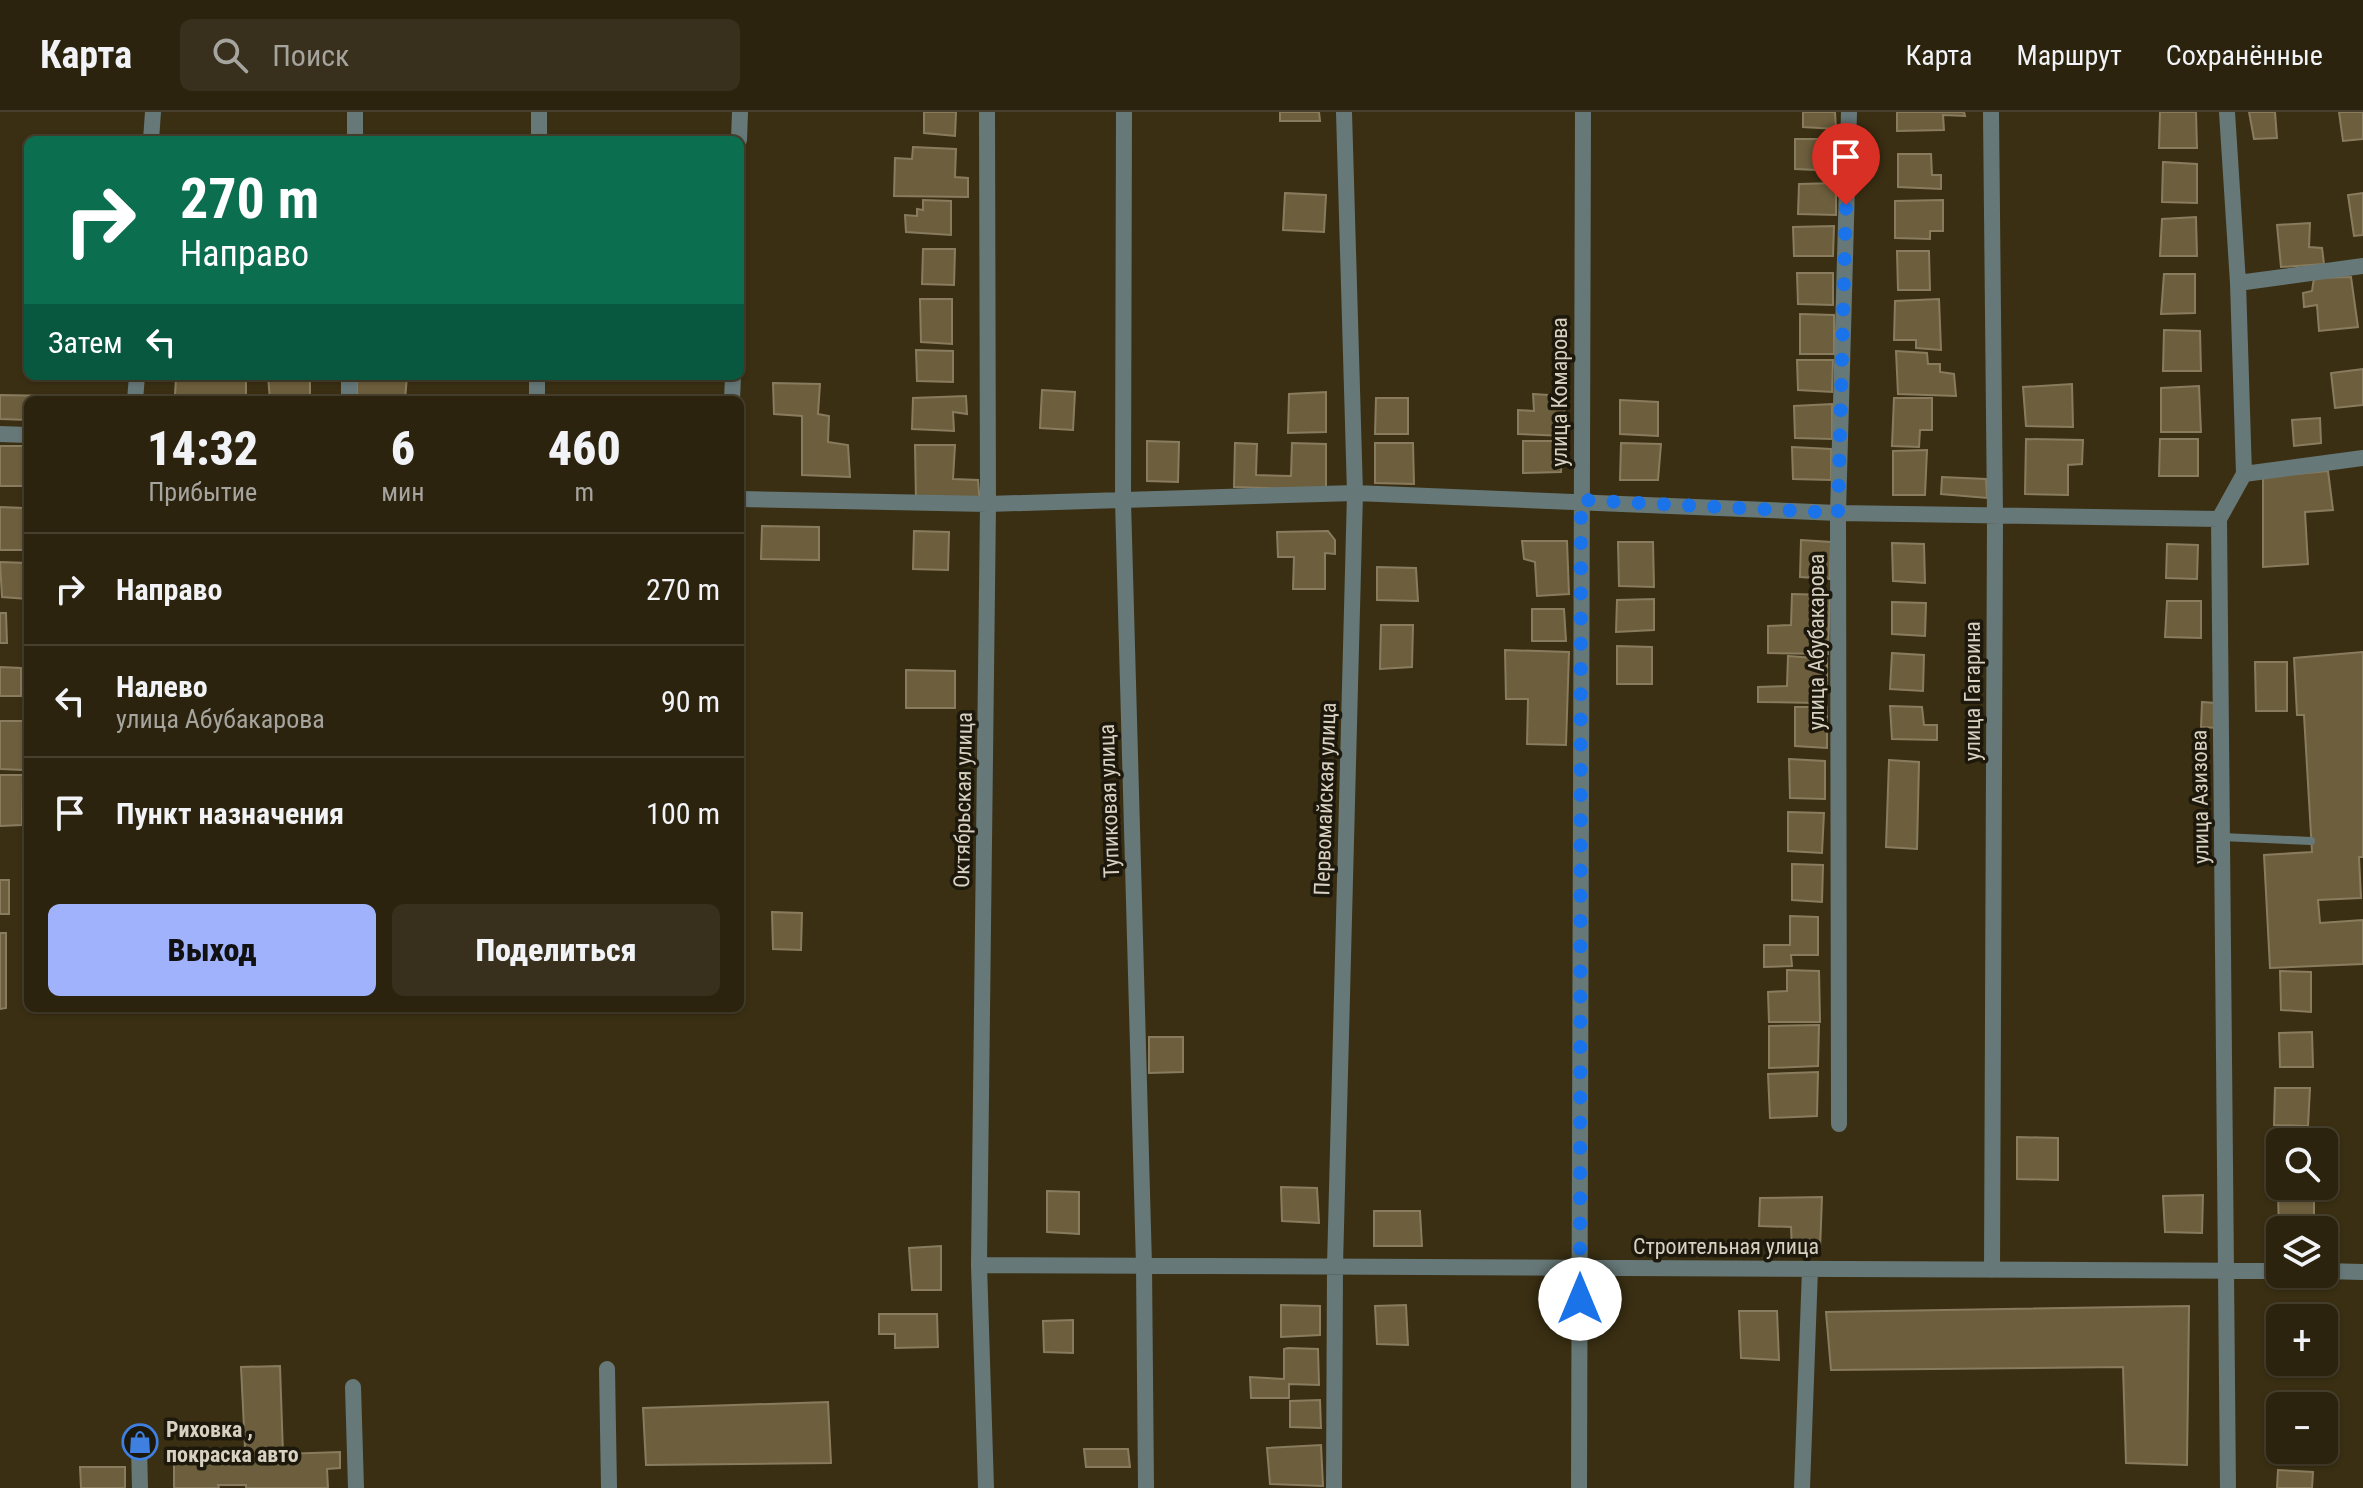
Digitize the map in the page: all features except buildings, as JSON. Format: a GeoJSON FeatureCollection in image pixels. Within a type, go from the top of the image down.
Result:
{"type":"FeatureCollection","features":[{"type":"Feature","properties":{"kind":"street"},"geometry":{"type":"LineString","coordinates":[[151,136],[153,112]]}},
{"type":"Feature","properties":{"kind":"street"},"geometry":{"type":"LineString","coordinates":[[355,112],[355,136]]}},
{"type":"Feature","properties":{"kind":"street"},"geometry":{"type":"LineString","coordinates":[[539,112],[539,136]]}},
{"type":"Feature","properties":{"kind":"street"},"geometry":{"type":"LineString","coordinates":[[739,136],[740,112]]}},
{"type":"Feature","properties":{"kind":"street","name":"Октябрьская улица"},"geometry":{"type":"LineString","coordinates":[[986,1488],[979,1265],[988,504],[987,112]]}},
{"type":"Feature","properties":{"kind":"street","name":"Тупиковая улица"},"geometry":{"type":"LineString","coordinates":[[1124,112],[1123,501],[1144,1265],[1146,1488]]}},
{"type":"Feature","properties":{"kind":"street","name":"Первомайская улица"},"geometry":{"type":"LineString","coordinates":[[1334,1488],[1335,1266],[1355,493],[1344,112]]}},
{"type":"Feature","properties":{"kind":"street","name":"улица Комарова"},"geometry":{"type":"LineString","coordinates":[[1579,1488],[1583,112]]}},
{"type":"Feature","properties":{"kind":"street","name":"улица Абубакарова"},"geometry":{"type":"LineString","coordinates":[[1839,1124],[1838,513],[1849,112]]}},
{"type":"Feature","properties":{"kind":"street","name":"улица Гагарина"},"geometry":{"type":"LineString","coordinates":[[1991,112],[1995,516],[1992,1270]]}},
{"type":"Feature","properties":{"kind":"street"},"geometry":{"type":"LineString","coordinates":[[2227,112],[2238,283],[2244,474],[2363,458]]}},
{"type":"Feature","properties":{"kind":"street"},"geometry":{"type":"LineString","coordinates":[[2238,283],[2363,266]]}},
{"type":"Feature","properties":{"kind":"street"},"geometry":{"type":"LineString","coordinates":[[0,434],[24,435]]}},
{"type":"Feature","properties":{"kind":"street","name":"улица Азизова"},"geometry":{"type":"LineString","coordinates":[[2228,1488],[2219,519],[2244,474]]}},
{"type":"Feature","properties":{"kind":"street"},"geometry":{"type":"LineString","coordinates":[[744,499],[988,504],[1355,493],[1838,513],[2219,519]]}},
{"type":"Feature","properties":{"kind":"street","name":"Строительная улица"},"geometry":{"type":"LineString","coordinates":[[979,1265],[2266,1271]]}},
{"type":"Feature","properties":{"kind":"street"},"geometry":{"type":"LineString","coordinates":[[1802,1488],[1810,1269]]}},
{"type":"Feature","properties":{"kind":"street"},"geometry":{"type":"LineString","coordinates":[[2338,1271],[2363,1272]]}},
{"type":"Feature","properties":{"kind":"street"},"geometry":{"type":"LineString","coordinates":[[607,1369],[609,1488]]}},
{"type":"Feature","properties":{"kind":"street"},"geometry":{"type":"LineString","coordinates":[[353,1387],[356,1488]]}},
{"type":"Feature","properties":{"kind":"street"},"geometry":{"type":"LineString","coordinates":[[139,1448],[140,1488]]}},
{"type":"Feature","properties":{"kind":"lane"},"geometry":{"type":"LineString","coordinates":[[2222,837],[2311,841]]}},
{"type":"Feature","properties":{"kind":"place","name":"Риховка , покраска авто"},"geometry":{"type":"Point","coordinates":[140,1442]}},
{"type":"Feature","properties":{"kind":"route"},"geometry":{"type":"LineString","coordinates":[[1580,1299],[1581,500],[1838,513],[1846,205]]}}]}
